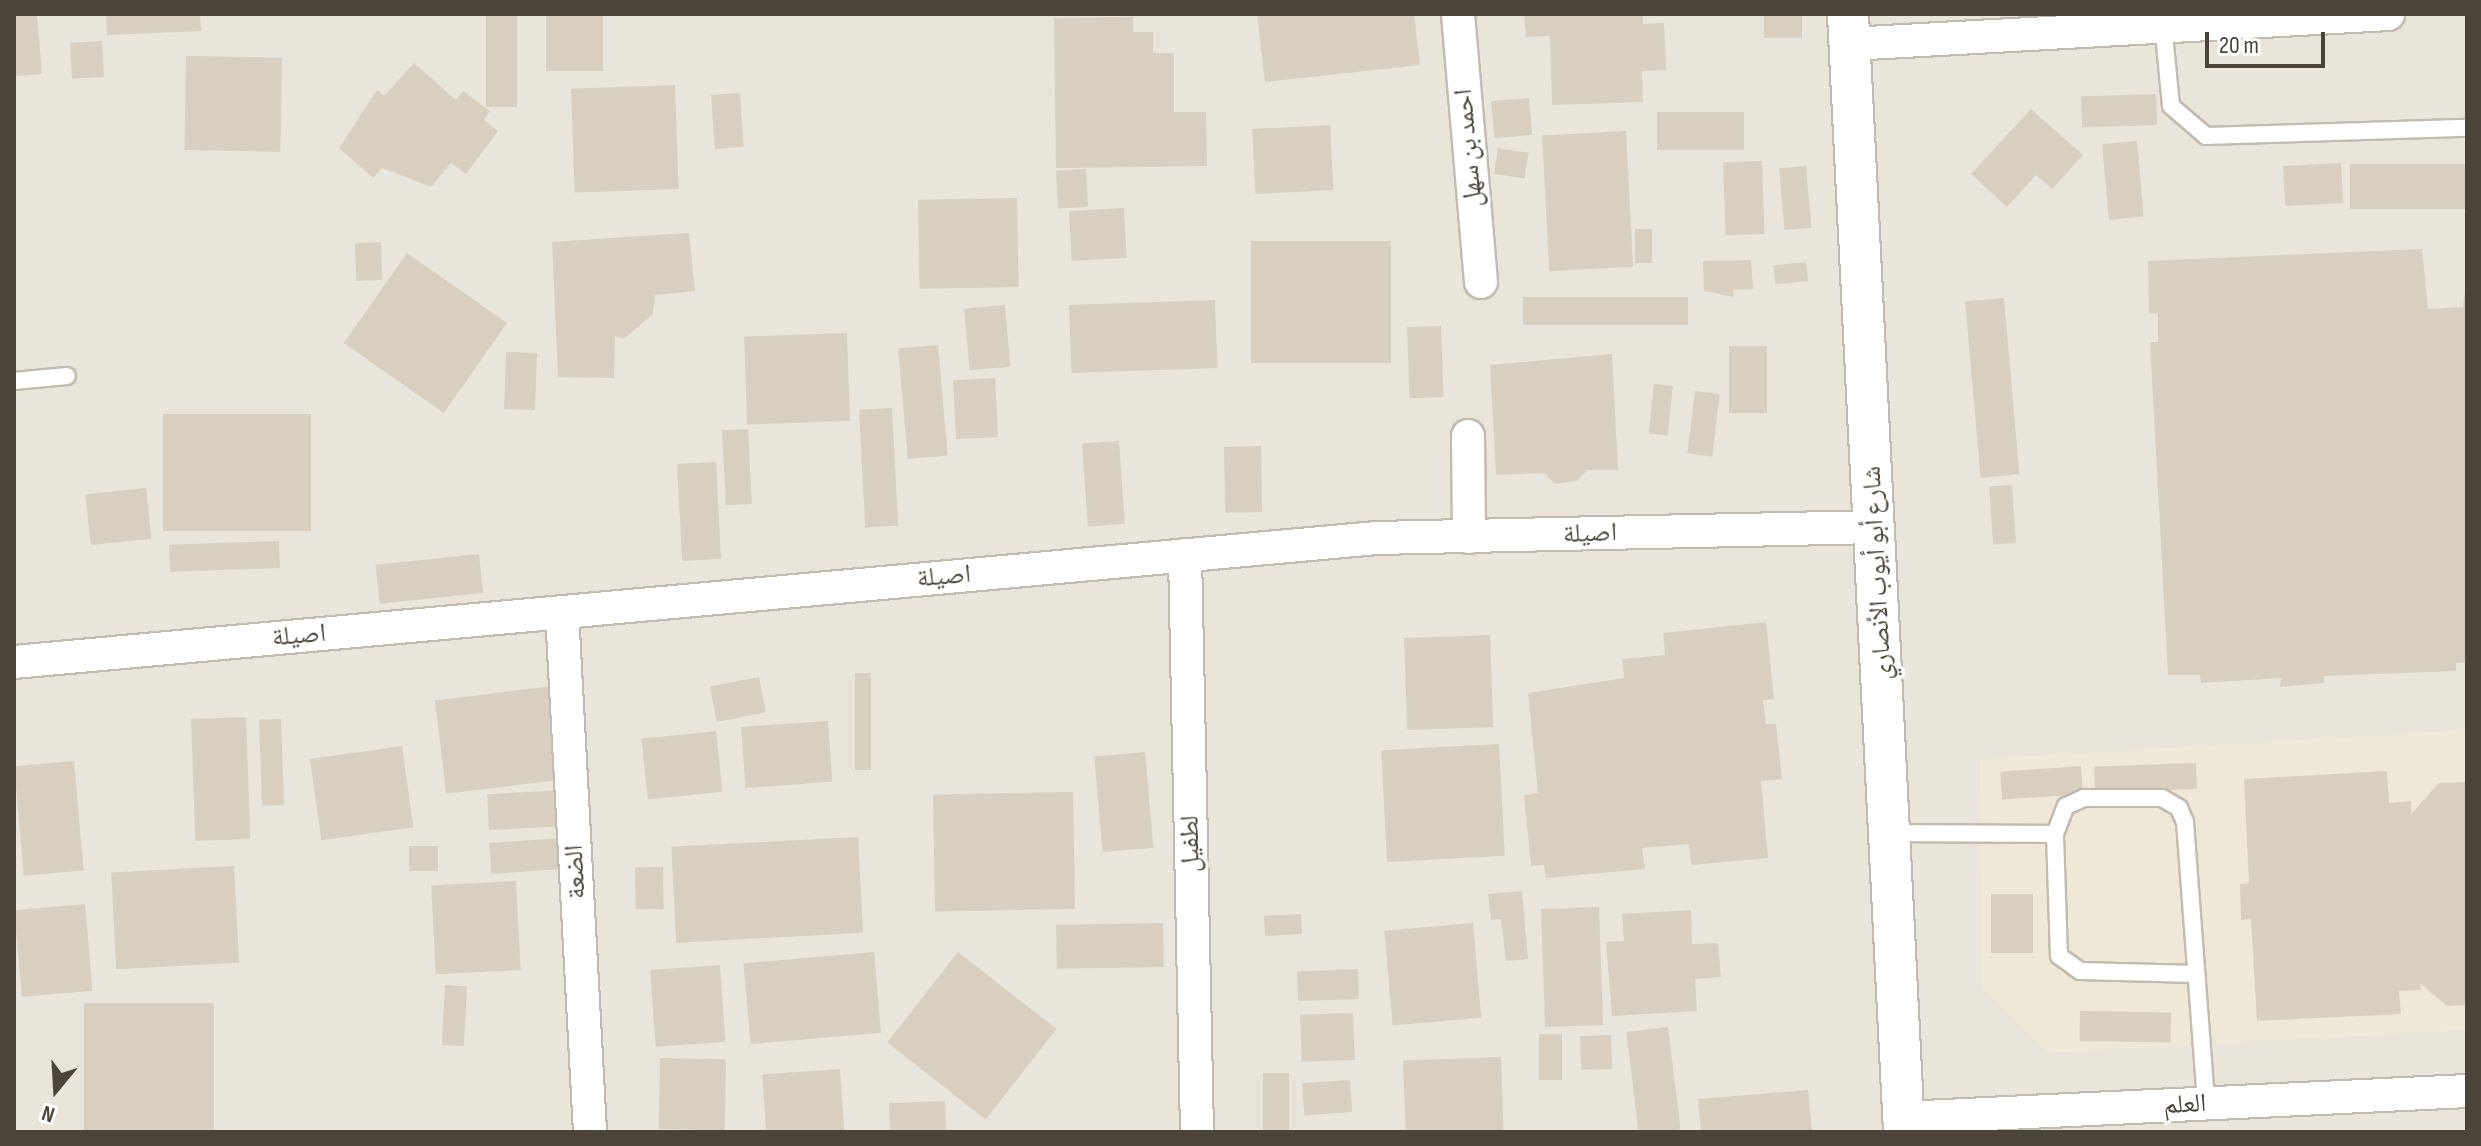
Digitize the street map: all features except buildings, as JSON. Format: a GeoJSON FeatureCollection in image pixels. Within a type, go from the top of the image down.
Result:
{"type":"FeatureCollection","features":[{"type":"Feature","properties":{"kind":"street","name":"احمد بن سهل"},"geometry":{"type":"LineString","coordinates":[[1458,14],[1481,282]]}},
{"type":"Feature","properties":{"kind":"street"},"geometry":{"type":"LineString","coordinates":[[1849,29],[2163,24],[2388,14]]}},
{"type":"Feature","properties":{"kind":"street","name":"شارع أبو أيوب الأنصاري"},"geometry":{"type":"LineString","coordinates":[[1849,29],[1876,527],[1903,1125]]}},
{"type":"Feature","properties":{"kind":"street"},"geometry":{"type":"LineString","coordinates":[[1468,436],[1469,537]]}},
{"type":"Feature","properties":{"kind":"street","name":"اصيلة"},"geometry":{"type":"LineString","coordinates":[[14,662],[1185,555],[1469,537],[1876,527]]}},
{"type":"Feature","properties":{"kind":"street","name":"لطفيل"},"geometry":{"type":"LineString","coordinates":[[1185,555],[1197,1132]]}},
{"type":"Feature","properties":{"kind":"street","name":"الضعة"},"geometry":{"type":"LineString","coordinates":[[562,613],[590,1132]]}},
{"type":"Feature","properties":{"kind":"street","name":"العلم"},"geometry":{"type":"LineString","coordinates":[[1903,1125],[2206,1104],[2467,1091]]}},
{"type":"Feature","properties":{"kind":"lane"},"geometry":{"type":"LineString","coordinates":[[2163,24],[2171,106],[2206,136],[2467,128]]}},
{"type":"Feature","properties":{"kind":"lane"},"geometry":{"type":"LineString","coordinates":[[14,381],[67,376]]}},
{"type":"Feature","properties":{"kind":"lane"},"geometry":{"type":"LineString","coordinates":[[2196,974],[2066,964],[2055,944],[2055,834],[2066,806],[2084,798],[2162,798],[2179,808],[2196,974],[2206,1104]]}},
{"type":"Feature","properties":{"kind":"lane"},"geometry":{"type":"LineString","coordinates":[[1891,833],[2055,834]]}},
{"type":"Feature","properties":{"kind":"shaded area"},"geometry":{"type":"Polygon","coordinates":[[[14,14],[2467,14],[2467,1132],[14,1132],[14,14]]]}},
{"type":"Feature","properties":{"kind":"shaded area"},"geometry":{"type":"Polygon","coordinates":[[[2467,730],[2467,1030],[2047,1053],[1981,986],[1980,759],[2467,730]]]}}]}
